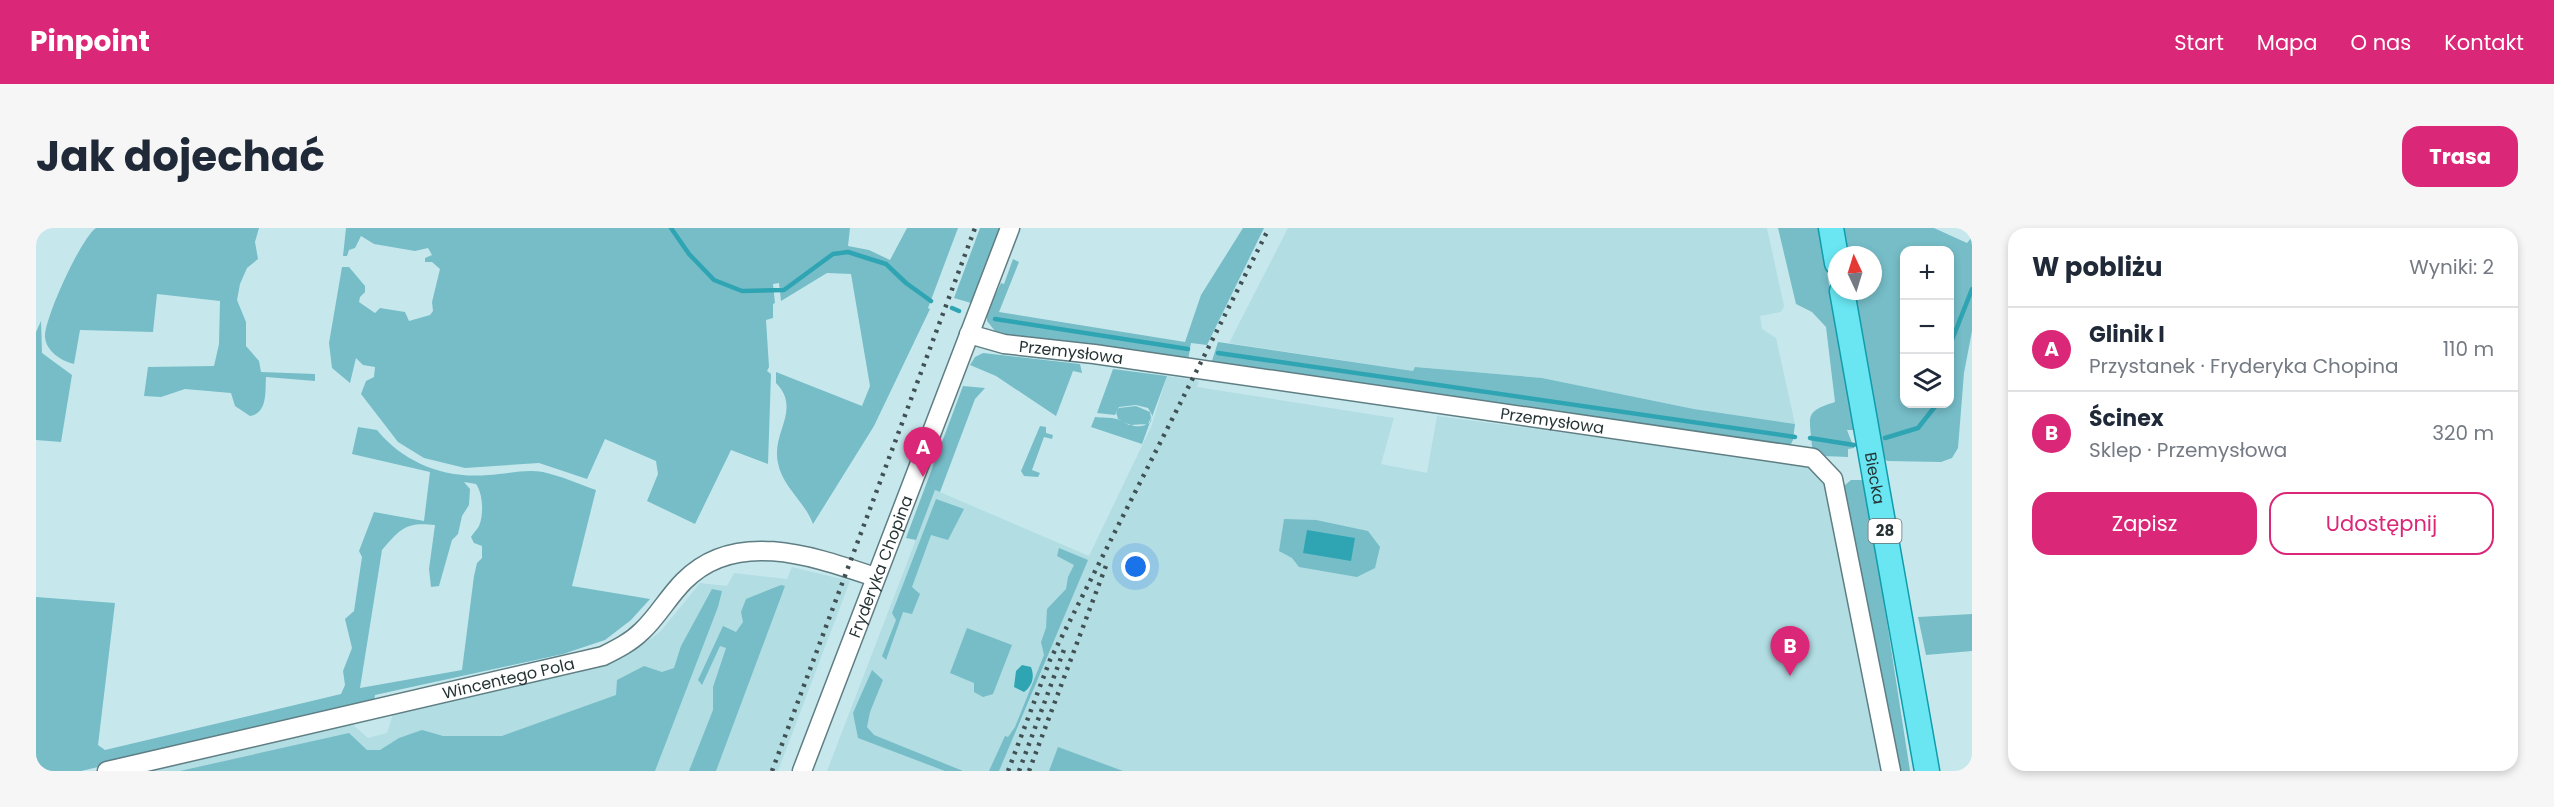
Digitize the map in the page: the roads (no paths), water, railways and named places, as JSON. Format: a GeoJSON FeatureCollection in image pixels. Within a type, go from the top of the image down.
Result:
{"type":"FeatureCollection","features":[{"type":"Feature","properties":{"kind":"main road"},"geometry":{"type":"LineString","coordinates":[[1831,228],[1834,246]]}},
{"type":"Feature","properties":{"kind":"main road","name":"Biecka"},"geometry":{"type":"LineString","coordinates":[[1844,300],[1927,771]]}},
{"type":"Feature","properties":{"kind":"street","name":"Fryderyka Chopina"},"geometry":{"type":"LineString","coordinates":[[802,771],[1010,228]]}},
{"type":"Feature","properties":{"kind":"street","name":"Przemysłowa"},"geometry":{"type":"LineString","coordinates":[[969,334],[1004,344],[1094,354],[1814,458],[1833,479],[1891,771]]}},
{"type":"Feature","properties":{"kind":"street","name":"Wincentego Pola"},"geometry":{"type":"LineString","coordinates":[[107,771],[603,656],[642,632],[684,580],[700,568],[737,552],[756,550],[797,555],[875,577]]}},
{"type":"Feature","properties":{"kind":"waterway"},"geometry":{"type":"LineString","coordinates":[[671,228],[689,254],[714,280],[742,291],[784,290],[833,254],[848,252],[886,264],[906,283],[931,301]]}},
{"type":"Feature","properties":{"kind":"waterway"},"geometry":{"type":"LineString","coordinates":[[1954,335],[1972,289]]}},
{"type":"Feature","properties":{"kind":"waterway"},"geometry":{"type":"LineString","coordinates":[[952,308],[959,311]]}},
{"type":"Feature","properties":{"kind":"waterway"},"geometry":{"type":"LineString","coordinates":[[995,319],[1188,349]]}},
{"type":"Feature","properties":{"kind":"waterway"},"geometry":{"type":"LineString","coordinates":[[1218,353],[1795,437]]}},
{"type":"Feature","properties":{"kind":"waterway"},"geometry":{"type":"LineString","coordinates":[[1885,438],[1918,428],[1934,408]]}},
{"type":"Feature","properties":{"kind":"waterway"},"geometry":{"type":"LineString","coordinates":[[1810,438],[1854,445]]}},
{"type":"Feature","properties":{"kind":"railway"},"geometry":{"type":"LineString","coordinates":[[772,771],[975,228]]}},
{"type":"Feature","properties":{"kind":"railway"},"geometry":{"type":"LineString","coordinates":[[1008,771],[1050,660],[1269,228]]}},
{"type":"Feature","properties":{"kind":"railway"},"geometry":{"type":"LineString","coordinates":[[1029,771],[1107,563]]}},
{"type":"Feature","properties":{"kind":"railway"},"geometry":{"type":"LineString","coordinates":[[1019,771],[1065,647]]}},
{"type":"Feature","properties":{"kind":"place","name":"Glinik I"},"geometry":{"type":"Point","coordinates":[923,477]}},
{"type":"Feature","properties":{"kind":"place","name":"Ścinex"},"geometry":{"type":"Point","coordinates":[1790,676]}}]}
